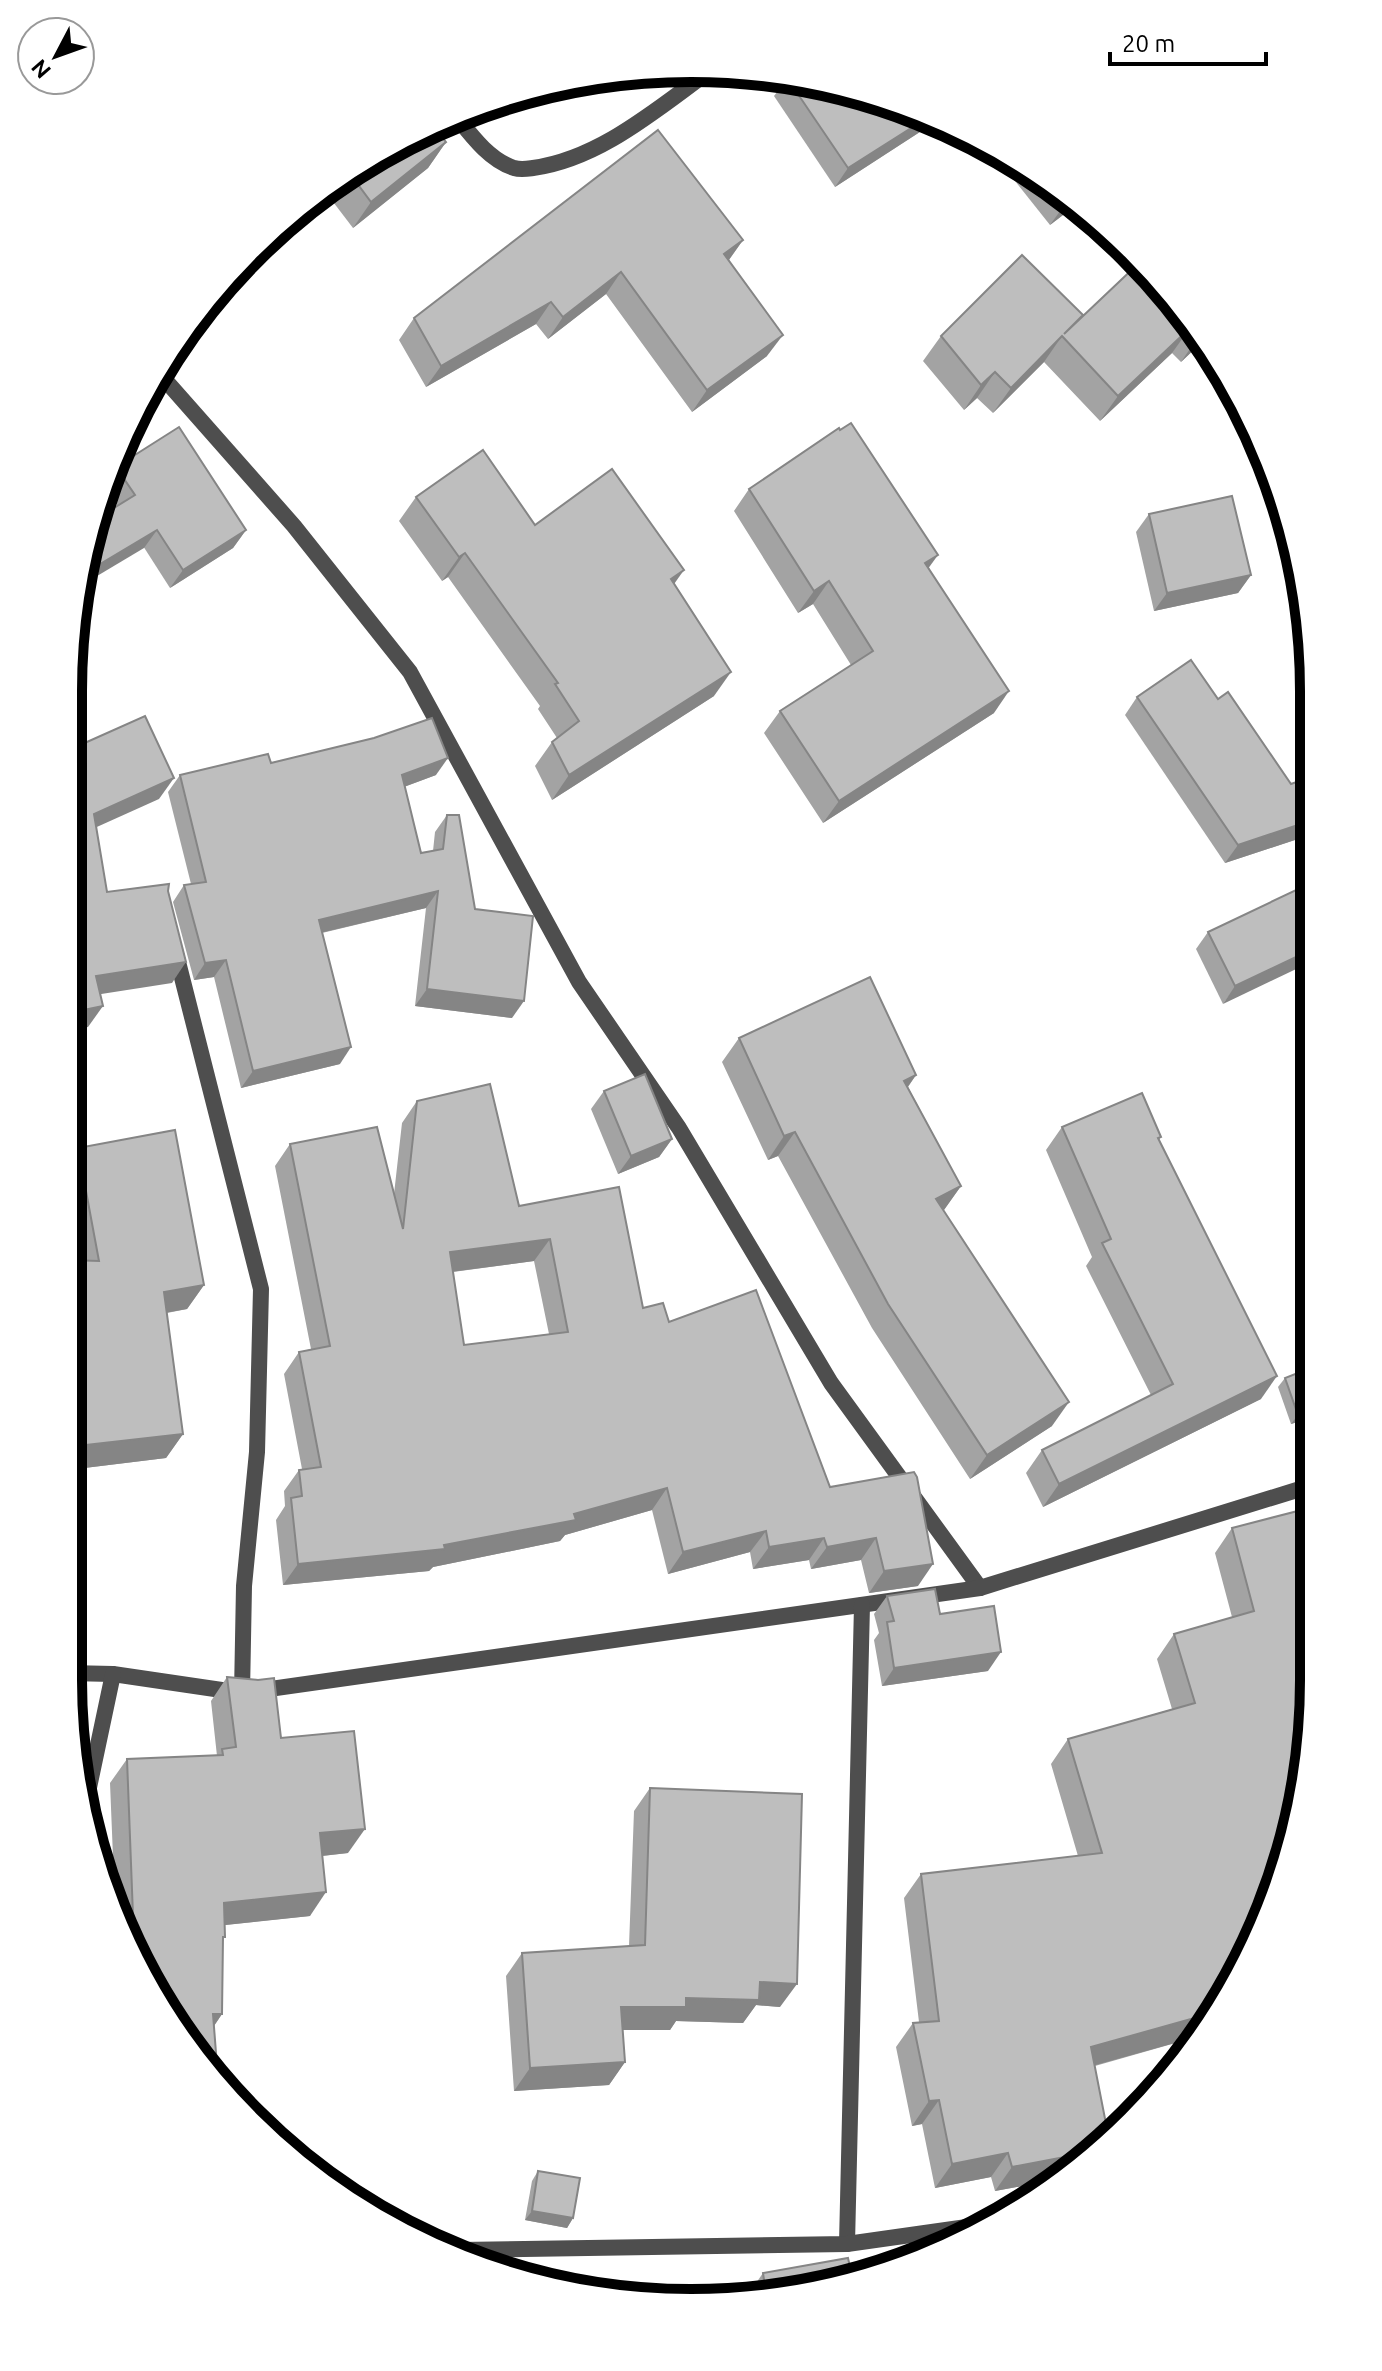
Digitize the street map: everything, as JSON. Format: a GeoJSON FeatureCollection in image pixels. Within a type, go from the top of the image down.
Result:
{"type":"FeatureCollection","features":[{"type":"Feature","properties":{"kind":"street"},"geometry":{"type":"LineString","coordinates":[[464,126],[477,143],[511,167],[519,170],[550,166],[586,152],[628,129],[694,82]]}},
{"type":"Feature","properties":{"kind":"street"},"geometry":{"type":"LineString","coordinates":[[167,382],[294,526],[410,672],[579,982],[679,1128],[831,1383],[980,1588]]}},
{"type":"Feature","properties":{"kind":"street"},"geometry":{"type":"LineString","coordinates":[[172,938],[261,1289],[257,1452],[244,1586],[242,1693]]}},
{"type":"Feature","properties":{"kind":"street"},"geometry":{"type":"LineString","coordinates":[[82,1673],[113,1674],[242,1693],[980,1588],[1300,1489]]}},
{"type":"Feature","properties":{"kind":"street"},"geometry":{"type":"LineString","coordinates":[[847,2244],[862,1605]]}},
{"type":"Feature","properties":{"kind":"street"},"geometry":{"type":"LineString","coordinates":[[91,1780],[113,1674]]}},
{"type":"Feature","properties":{"kind":"street"},"geometry":{"type":"LineString","coordinates":[[476,2250],[847,2244],[954,2229]]}},
{"type":"Feature","properties":{"kind":"building"},"geometry":{"type":"Polygon","coordinates":[[[796,92],[849,103],[916,125],[848,168],[796,92]]]}},
{"type":"Feature","properties":{"kind":"building"},"geometry":{"type":"Polygon","coordinates":[[[658,130],[743,240],[724,254],[783,335],[707,390],[621,272],[563,317],[551,302],[441,366],[414,318],[658,130]]]}},
{"type":"Feature","properties":{"kind":"building"},"geometry":{"type":"Polygon","coordinates":[[[441,136],[446,142],[371,202],[357,183],[441,136]]]}},
{"type":"Feature","properties":{"kind":"building"},"geometry":{"type":"Polygon","coordinates":[[[1022,255],[1083,315],[1064,334],[1131,270],[1184,334],[1118,396],[1062,336],[1011,388],[995,372],[981,385],[941,336],[1022,255]]]}},
{"type":"Feature","properties":{"kind":"building"},"geometry":{"type":"Polygon","coordinates":[[[851,423],[938,555],[925,563],[1009,691],[839,801],[780,711],[873,651],[829,581],[814,591],[749,489],[851,423]]]}},
{"type":"Feature","properties":{"kind":"building"},"geometry":{"type":"Polygon","coordinates":[[[179,427],[246,530],[183,570],[157,530],[95,567],[109,511],[135,495],[122,475],[127,460],[179,427]]]}},
{"type":"Feature","properties":{"kind":"building"},"geometry":{"type":"Polygon","coordinates":[[[483,450],[535,525],[612,469],[684,570],[671,579],[731,672],[569,775],[552,742],[579,721],[555,684],[558,683],[465,553],[459,557],[416,497],[483,450]]]}},
{"type":"Feature","properties":{"kind":"building"},"geometry":{"type":"Polygon","coordinates":[[[1232,496],[1251,575],[1167,593],[1149,514],[1232,496]]]}},
{"type":"Feature","properties":{"kind":"building"},"geometry":{"type":"Polygon","coordinates":[[[1191,660],[1218,699],[1228,692],[1291,784],[1300,781],[1300,824],[1238,845],[1137,697],[1191,660]]]}},
{"type":"Feature","properties":{"kind":"building"},"geometry":{"type":"Polygon","coordinates":[[[145,716],[174,778],[94,814],[107,892],[169,884],[168,891],[186,962],[96,976],[103,1006],[82,1010],[82,744],[145,716]]]}},
{"type":"Feature","properties":{"kind":"building"},"geometry":{"type":"Polygon","coordinates":[[[432,718],[448,758],[402,775],[421,853],[443,849],[447,815],[459,815],[475,909],[533,916],[524,1001],[427,989],[438,891],[319,920],[351,1047],[253,1071],[226,960],[205,963],[184,885],[206,882],[180,775],[268,754],[271,763],[374,738],[432,718]]]}},
{"type":"Feature","properties":{"kind":"building"},"geometry":{"type":"Polygon","coordinates":[[[1300,888],[1300,955],[1235,986],[1208,932],[1300,888]]]}},
{"type":"Feature","properties":{"kind":"building"},"geometry":{"type":"Polygon","coordinates":[[[870,977],[916,1075],[904,1081],[961,1186],[936,1199],[1069,1402],[987,1455],[888,1304],[795,1132],[784,1136],[739,1038],[870,977]]]}},
{"type":"Feature","properties":{"kind":"building"},"geometry":{"type":"Polygon","coordinates":[[[645,1074],[672,1139],[631,1156],[604,1091],[645,1074]]]}},
{"type":"Feature","properties":{"kind":"building"},"geometry":{"type":"Polygon","coordinates":[[[490,1084],[519,1206],[619,1187],[643,1308],[663,1303],[669,1322],[756,1290],[830,1487],[914,1472],[933,1564],[884,1571],[876,1538],[827,1547],[824,1538],[769,1547],[766,1531],[683,1552],[667,1488],[574,1514],[576,1520],[444,1545],[445,1549],[298,1564],[291,1498],[302,1496],[299,1470],[321,1467],[299,1352],[330,1346],[290,1144],[377,1127],[403,1229],[417,1101],[490,1084]],[[550,1239],[450,1252],[464,1345],[568,1332],[550,1239]]]}},
{"type":"Feature","properties":{"kind":"building"},"geometry":{"type":"Polygon","coordinates":[[[1142,1093],[1161,1137],[1158,1138],[1277,1376],[1059,1484],[1042,1450],[1173,1384],[1102,1243],[1111,1239],[1062,1127],[1142,1093]]]}},
{"type":"Feature","properties":{"kind":"building"},"geometry":{"type":"Polygon","coordinates":[[[175,1130],[204,1285],[164,1292],[183,1434],[82,1445],[82,1260],[99,1261],[82,1170],[82,1147],[175,1130]]]}},
{"type":"Feature","properties":{"kind":"building"},"geometry":{"type":"Polygon","coordinates":[[[1300,1372],[1300,1414],[1298,1415],[1285,1378],[1300,1372]]]}},
{"type":"Feature","properties":{"kind":"building"},"geometry":{"type":"Polygon","coordinates":[[[1300,1510],[1300,1680],[1295,1759],[1279,1838],[1254,1913],[1198,2017],[1091,2047],[1106,2126],[1093,2138],[1071,2156],[1012,2167],[1008,2153],[952,2164],[939,2100],[929,2101],[913,2023],[939,2021],[921,1874],[1102,1853],[1068,1739],[1195,1703],[1174,1634],[1254,1611],[1232,1528],[1300,1510]]]}},
{"type":"Feature","properties":{"kind":"building"},"geometry":{"type":"Polygon","coordinates":[[[935,1589],[940,1614],[994,1606],[1001,1652],[894,1668],[887,1622],[894,1621],[887,1596],[935,1589]]]}},
{"type":"Feature","properties":{"kind":"building"},"geometry":{"type":"Polygon","coordinates":[[[227,1677],[274,1678],[281,1738],[354,1731],[365,1829],[320,1833],[326,1892],[224,1903],[222,2014],[213,2014],[217,2062],[164,1984],[133,1924],[127,1759],[223,1755],[222,1749],[236,1747],[227,1677]]]}},
{"type":"Feature","properties":{"kind":"building"},"geometry":{"type":"Polygon","coordinates":[[[650,1788],[802,1794],[797,1984],[760,1982],[759,2000],[686,1998],[686,2007],[621,2007],[625,2062],[530,2068],[522,1953],[645,1945],[650,1788]]]}},
{"type":"Feature","properties":{"kind":"building"},"geometry":{"type":"Polygon","coordinates":[[[538,2171],[580,2178],[573,2218],[532,2211],[538,2171]]]}},
{"type":"Feature","properties":{"kind":"building"},"geometry":{"type":"Polygon","coordinates":[[[848,2258],[850,2268],[765,2285],[763,2273],[848,2258]]]}}]}
